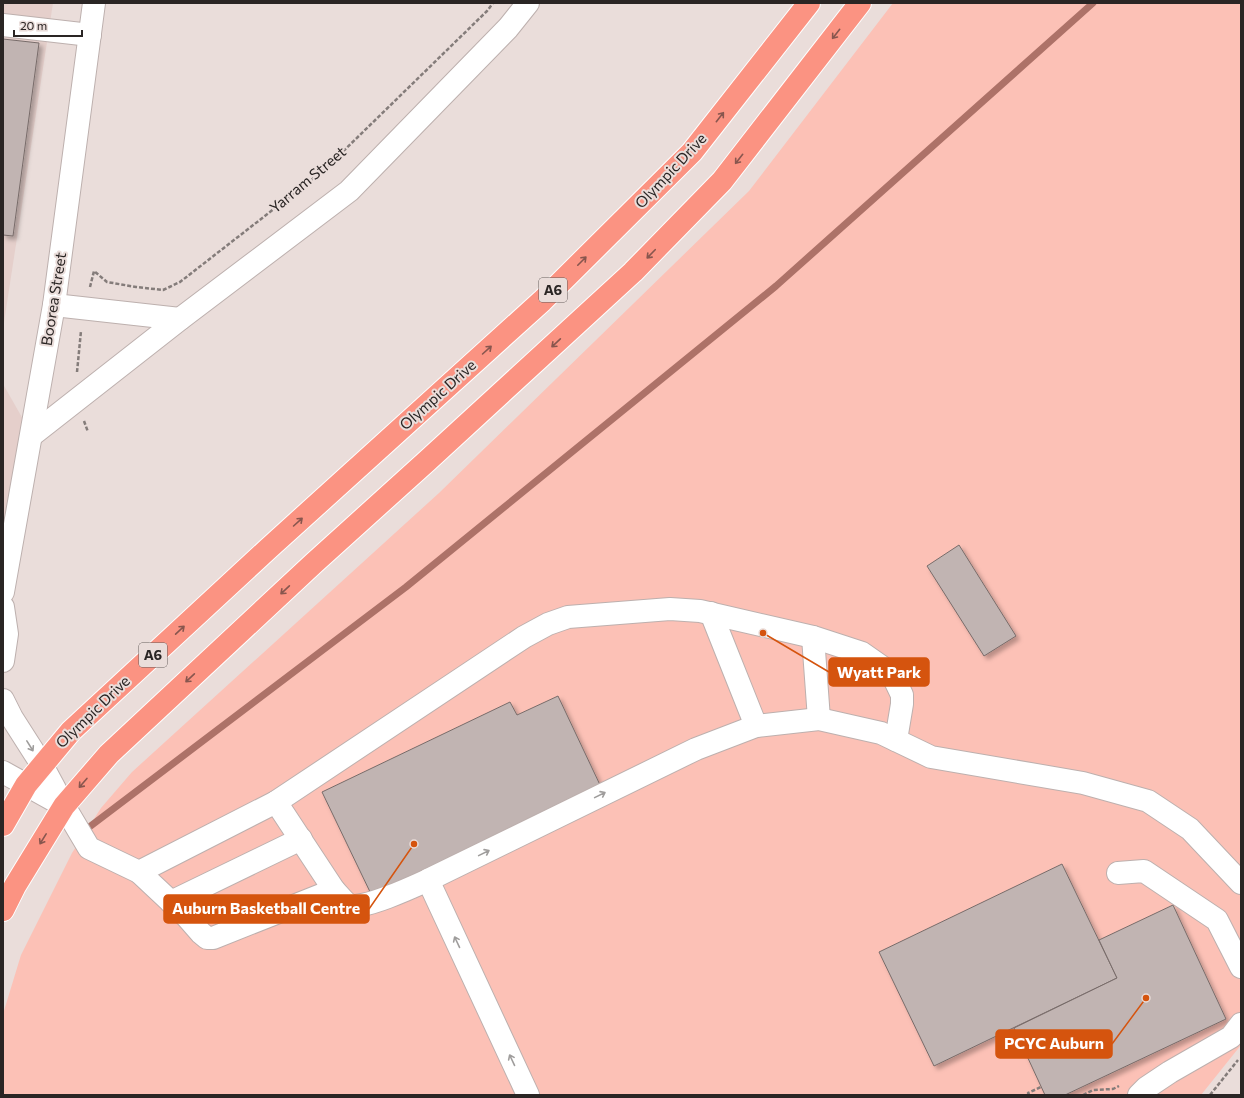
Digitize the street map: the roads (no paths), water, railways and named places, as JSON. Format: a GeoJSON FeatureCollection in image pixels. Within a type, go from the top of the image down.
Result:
{"type":"FeatureCollection","features":[{"type":"Feature","properties":{"kind":"highway","name":"Olympic Drive"},"geometry":{"type":"LineString","coordinates":[[42,765],[71,731],[280,538],[542,301],[686,158],[809,3]]}},
{"type":"Feature","properties":{"kind":"highway","name":"A6"},"geometry":{"type":"LineString","coordinates":[[3,910],[15,886],[64,806],[103,760],[314,563],[633,272],[722,181],[860,3]]}},
{"type":"Feature","properties":{"kind":"highway","name":"A6"},"geometry":{"type":"LineString","coordinates":[[3,825],[26,785],[42,765]]}},
{"type":"Feature","properties":{"kind":"street","name":"Boorea Street"},"geometry":{"type":"LineString","coordinates":[[3,592],[54,305],[94,3]]}},
{"type":"Feature","properties":{"kind":"street","name":"Yarram Street"},"geometry":{"type":"LineString","coordinates":[[32,435],[180,319],[349,191],[508,28],[528,3]]}},
{"type":"Feature","properties":{"kind":"street"},"geometry":{"type":"LineString","coordinates":[[3,25],[90,35]]}},
{"type":"Feature","properties":{"kind":"street"},"geometry":{"type":"LineString","coordinates":[[54,305],[180,319]]}},
{"type":"Feature","properties":{"kind":"street"},"geometry":{"type":"LineString","coordinates":[[3,607],[7,634],[3,661]]}},
{"type":"Feature","properties":{"kind":"street"},"geometry":{"type":"LineString","coordinates":[[139,872],[276,802],[524,637],[548,624],[568,617],[670,609],[700,611],[813,637],[862,653],[892,674],[902,695],[896,740]]}},
{"type":"Feature","properties":{"kind":"street"},"geometry":{"type":"LineString","coordinates":[[711,613],[756,726]]}},
{"type":"Feature","properties":{"kind":"street"},"geometry":{"type":"LineString","coordinates":[[813,637],[819,719]]}},
{"type":"Feature","properties":{"kind":"street"},"geometry":{"type":"LineString","coordinates":[[3,700],[12,718],[42,765],[89,848],[139,872],[187,917],[200,933],[208,938],[213,938],[334,890]]}},
{"type":"Feature","properties":{"kind":"street"},"geometry":{"type":"LineString","coordinates":[[276,802],[334,890],[349,905],[357,906],[370,904],[428,880],[696,749],[756,726],[819,719],[880,732],[932,756],[1083,783],[1148,801],[1190,828],[1241,883]]}},
{"type":"Feature","properties":{"kind":"street"},"geometry":{"type":"LineString","coordinates":[[3,772],[64,806]]}},
{"type":"Feature","properties":{"kind":"street"},"geometry":{"type":"LineString","coordinates":[[171,902],[301,839]]}},
{"type":"Feature","properties":{"kind":"street"},"geometry":{"type":"LineString","coordinates":[[1118,873],[1144,871],[1216,920],[1241,967]]}},
{"type":"Feature","properties":{"kind":"street"},"geometry":{"type":"LineString","coordinates":[[428,880],[528,1095]]}},
{"type":"Feature","properties":{"kind":"street"},"geometry":{"type":"LineString","coordinates":[[1143,1092],[1231,1037],[1241,1024]]}},
{"type":"Feature","properties":{"kind":"waterway"},"geometry":{"type":"LineString","coordinates":[[84,831],[406,587],[776,286],[1093,3]]}},
{"type":"Feature","properties":{"kind":"place","name":"Wyatt Park"},"geometry":{"type":"Point","coordinates":[763,633]}},
{"type":"Feature","properties":{"kind":"place","name":"Auburn Basketball Centre"},"geometry":{"type":"Point","coordinates":[414,844]}},
{"type":"Feature","properties":{"kind":"place","name":"PCYC Auburn"},"geometry":{"type":"Point","coordinates":[1146,998]}}]}
